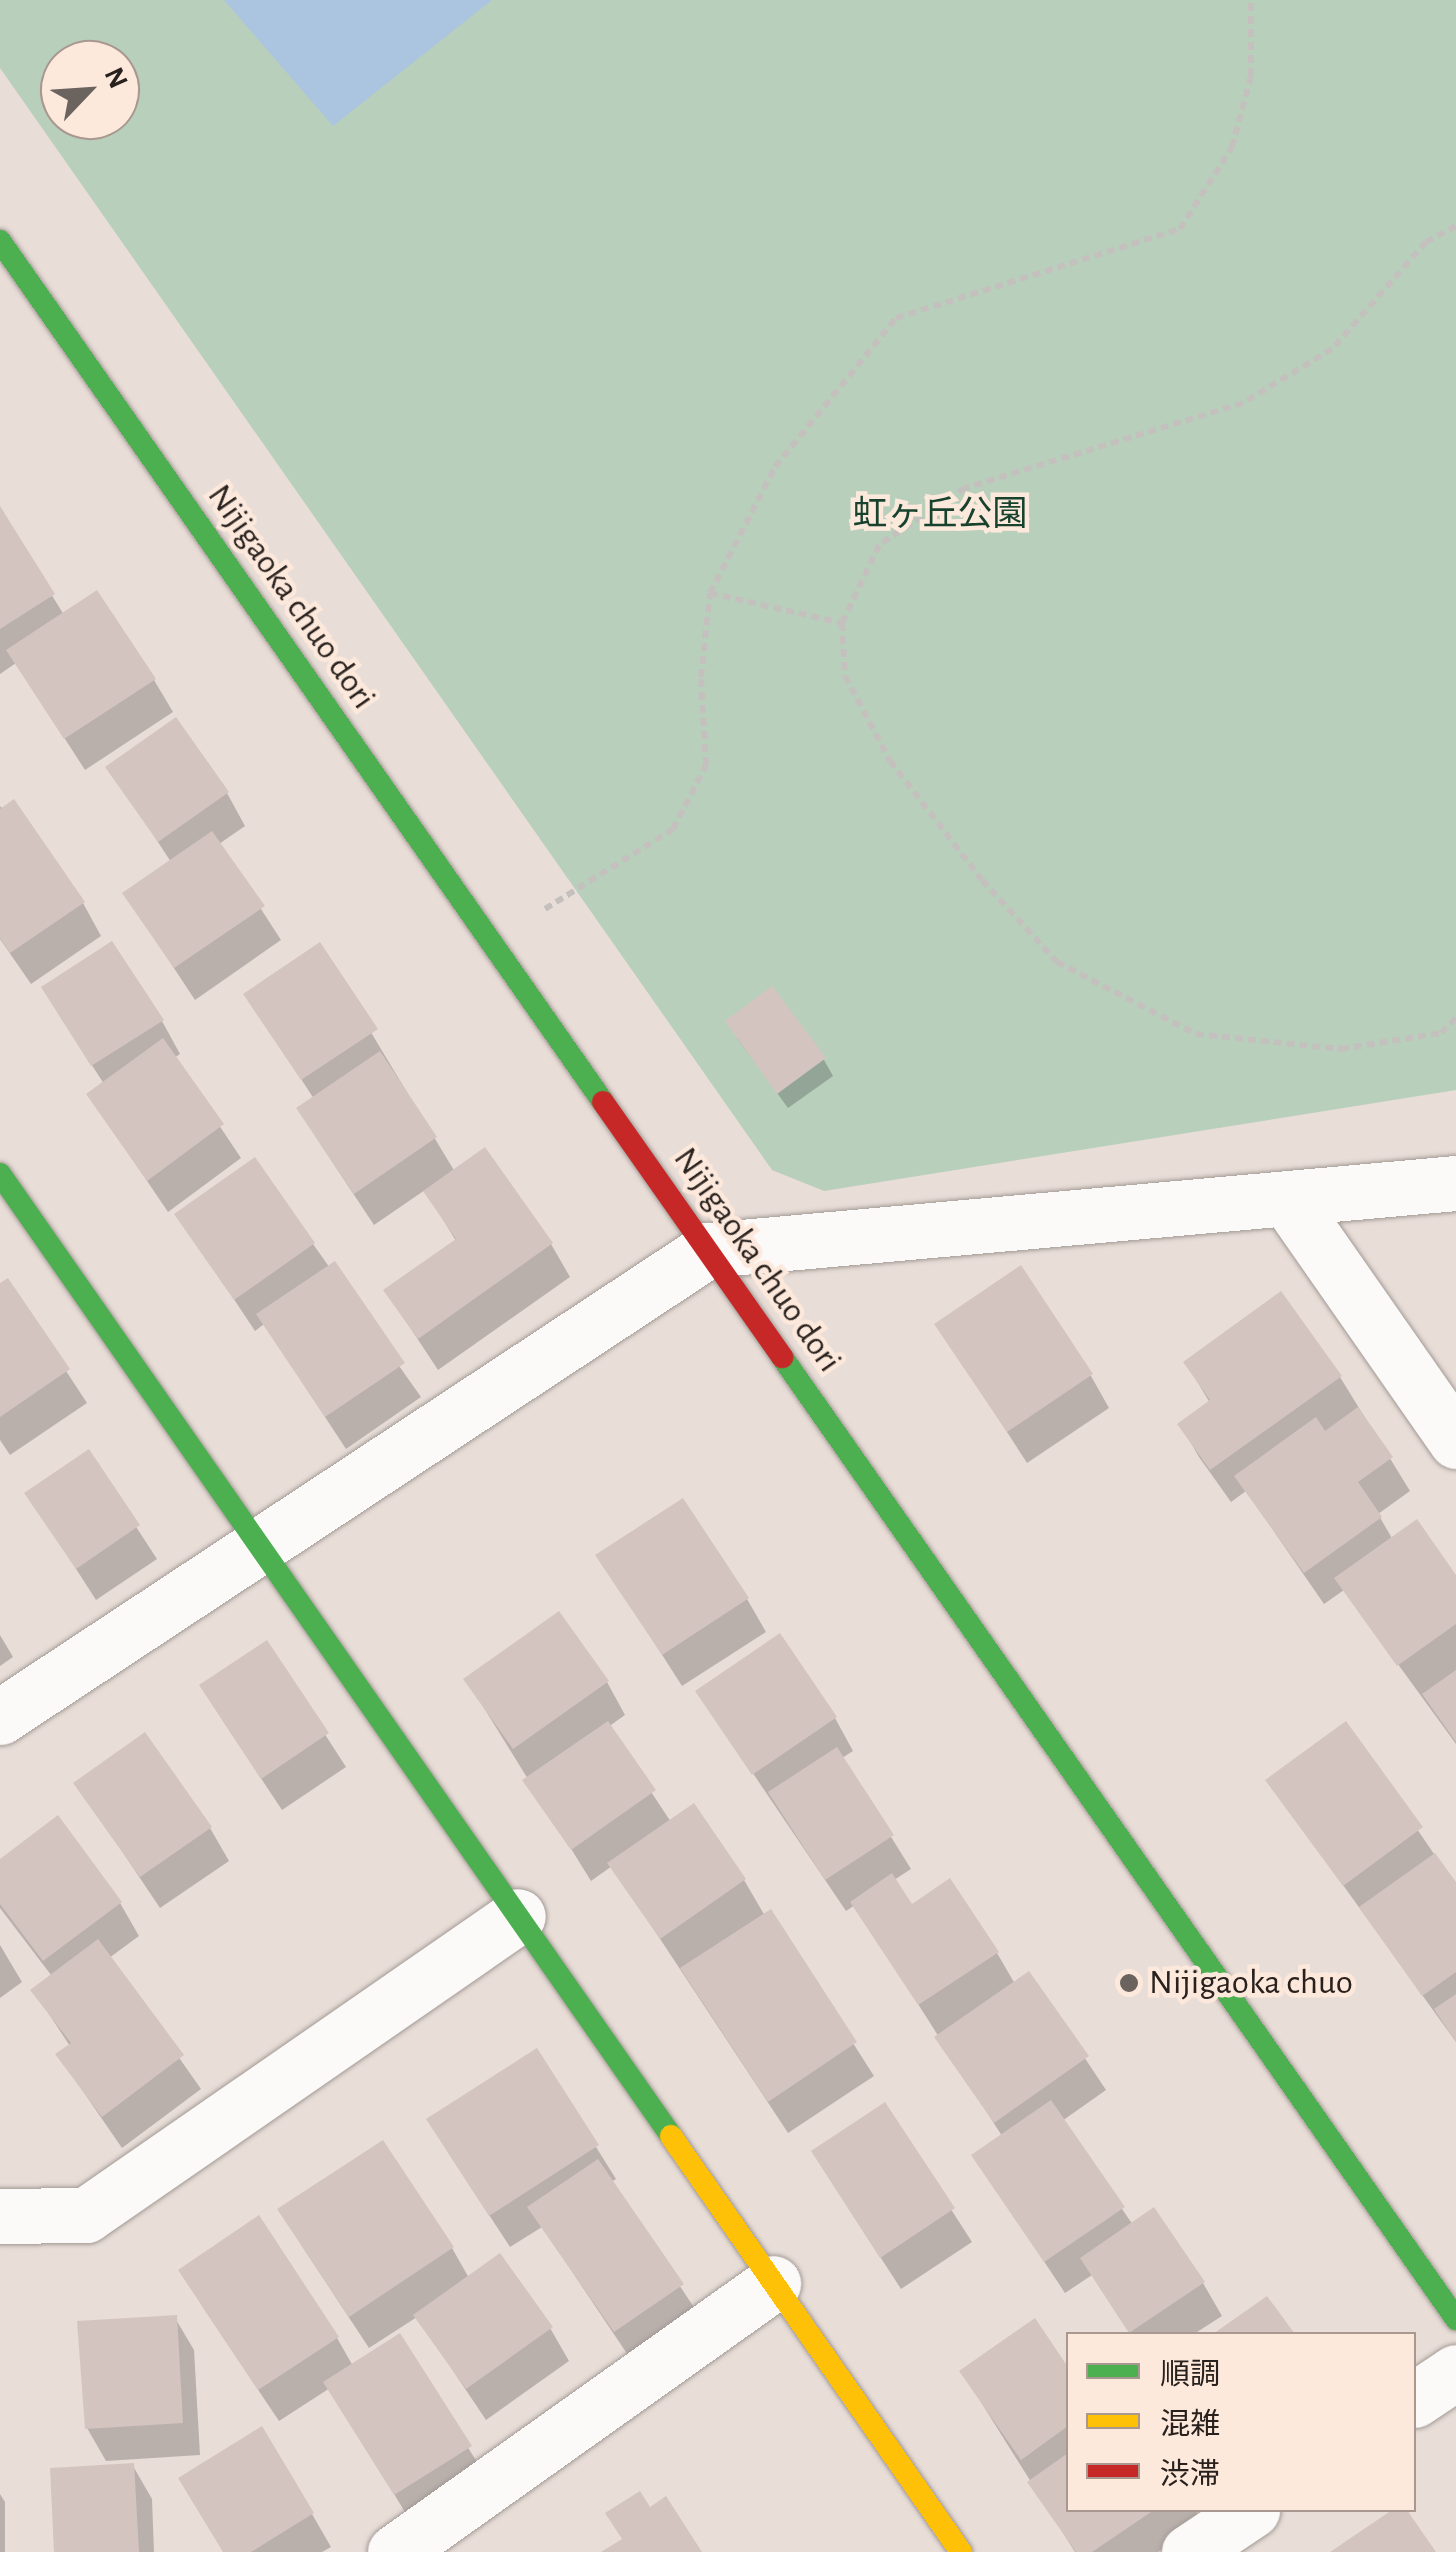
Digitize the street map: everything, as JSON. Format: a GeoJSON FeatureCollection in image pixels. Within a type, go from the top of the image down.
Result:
{"type":"FeatureCollection","features":[{"type":"Feature","properties":{"kind":"street","name":"Nijigaoka chuo dori"},"geometry":{"type":"LineString","coordinates":[[0,241],[1456,2319]]}},
{"type":"Feature","properties":{"kind":"street"},"geometry":{"type":"LineString","coordinates":[[0,1174],[256,1547],[961,2552]]}},
{"type":"Feature","properties":{"kind":"street"},"geometry":{"type":"LineString","coordinates":[[0,1717],[708,1250],[1456,1183]]}},
{"type":"Feature","properties":{"kind":"street"},"geometry":{"type":"LineString","coordinates":[[1288,1200],[1456,1440]]}},
{"type":"Feature","properties":{"kind":"street"},"geometry":{"type":"LineString","coordinates":[[0,2216],[86,2215],[518,1916]]}},
{"type":"Feature","properties":{"kind":"street"},"geometry":{"type":"LineString","coordinates":[[396,2552],[773,2284]]}},
{"type":"Feature","properties":{"kind":"street"},"geometry":{"type":"LineString","coordinates":[[1416,2399],[1456,2372]]}},
{"type":"Feature","properties":{"kind":"street"},"geometry":{"type":"LineString","coordinates":[[1189,2552],[1249,2512]]}},
{"type":"Feature","properties":{"kind":"path"},"geometry":{"type":"LineString","coordinates":[[490,943],[672,830],[706,765],[701,677],[710,593],[774,467],[896,318],[1180,229],[1232,148],[1251,76],[1251,0]]}},
{"type":"Feature","properties":{"kind":"path"},"geometry":{"type":"LineString","coordinates":[[1456,226],[1426,242],[1332,349],[1243,403],[965,488],[879,545],[842,623],[845,676],[890,761],[982,880],[1057,962],[1196,1034],[1341,1049],[1441,1034],[1456,1018]]}},
{"type":"Feature","properties":{"kind":"path"},"geometry":{"type":"LineString","coordinates":[[710,593],[842,623]]}},
{"type":"Feature","properties":{"kind":"green space","name":"虹ヶ丘公園"},"geometry":{"type":"Polygon","coordinates":[[[0,0],[1456,0],[1456,1090],[824,1191],[772,1170],[50,140],[140,140],[140,40],[40,40],[40,125],[0,68],[0,0]]]}},
{"type":"Feature","properties":{"kind":"water"},"geometry":{"type":"Polygon","coordinates":[[[224,0],[492,0],[333,126],[224,0]]]}},
{"type":"Feature","properties":{"kind":"building"},"geometry":{"type":"Polygon","coordinates":[[[0,506],[55,594],[0,629],[0,506]]]}},
{"type":"Feature","properties":{"kind":"building"},"geometry":{"type":"Polygon","coordinates":[[[97,590],[156,679],[64,739],[6,650],[97,590]]]}},
{"type":"Feature","properties":{"kind":"building"},"geometry":{"type":"Polygon","coordinates":[[[176,717],[229,792],[158,842],[105,767],[176,717]]]}},
{"type":"Feature","properties":{"kind":"building"},"geometry":{"type":"Polygon","coordinates":[[[14,799],[85,902],[10,953],[0,938],[0,809],[14,799]]]}},
{"type":"Feature","properties":{"kind":"building"},"geometry":{"type":"Polygon","coordinates":[[[212,831],[265,906],[174,968],[122,893],[212,831]]]}},
{"type":"Feature","properties":{"kind":"building"},"geometry":{"type":"Polygon","coordinates":[[[112,941],[164,1020],[91,1066],[41,987],[112,941]]]}},
{"type":"Feature","properties":{"kind":"building"},"geometry":{"type":"Polygon","coordinates":[[[320,942],[378,1029],[301,1080],[243,994],[320,942]]]}},
{"type":"Feature","properties":{"kind":"building"},"geometry":{"type":"Polygon","coordinates":[[[772,986],[826,1058],[777,1094],[725,1021],[772,986]]]}},
{"type":"Feature","properties":{"kind":"building"},"geometry":{"type":"Polygon","coordinates":[[[163,1038],[224,1124],[147,1181],[86,1094],[163,1038]]]}},
{"type":"Feature","properties":{"kind":"building"},"geometry":{"type":"Polygon","coordinates":[[[380,1051],[437,1137],[354,1194],[296,1108],[380,1051]]]}},
{"type":"Feature","properties":{"kind":"building"},"geometry":{"type":"Polygon","coordinates":[[[485,1147],[553,1243],[418,1339],[383,1290],[456,1239],[423,1191],[485,1147]]]}},
{"type":"Feature","properties":{"kind":"building"},"geometry":{"type":"Polygon","coordinates":[[[255,1157],[315,1243],[234,1300],[174,1214],[255,1157]]]}},
{"type":"Feature","properties":{"kind":"building"},"geometry":{"type":"Polygon","coordinates":[[[335,1261],[405,1363],[325,1417],[256,1314],[335,1261]]]}},
{"type":"Feature","properties":{"kind":"building"},"geometry":{"type":"Polygon","coordinates":[[[1021,1265],[1093,1374],[1007,1432],[934,1324],[1021,1265]]]}},
{"type":"Feature","properties":{"kind":"building"},"geometry":{"type":"Polygon","coordinates":[[[8,1278],[70,1369],[0,1417],[0,1283],[8,1278]]]}},
{"type":"Feature","properties":{"kind":"building"},"geometry":{"type":"Polygon","coordinates":[[[1281,1291],[1342,1376],[1210,1470],[1177,1424],[1210,1400],[1183,1362],[1281,1291]]]}},
{"type":"Feature","properties":{"kind":"building"},"geometry":{"type":"Polygon","coordinates":[[[1358,1407],[1393,1457],[1358,1482],[1382,1517],[1304,1573],[1234,1476],[1316,1417],[1325,1431],[1358,1407]]]}},
{"type":"Feature","properties":{"kind":"building"},"geometry":{"type":"Polygon","coordinates":[[[89,1449],[140,1525],[76,1569],[24,1493],[89,1449]]]}},
{"type":"Feature","properties":{"kind":"building"},"geometry":{"type":"Polygon","coordinates":[[[683,1498],[749,1598],[662,1655],[595,1555],[683,1498]]]}},
{"type":"Feature","properties":{"kind":"building"},"geometry":{"type":"Polygon","coordinates":[[[1417,1519],[1456,1575],[1456,1624],[1397,1666],[1334,1578],[1417,1519]]]}},
{"type":"Feature","properties":{"kind":"building"},"geometry":{"type":"Polygon","coordinates":[[[559,1611],[609,1681],[513,1749],[463,1679],[559,1611]]]}},
{"type":"Feature","properties":{"kind":"building"},"geometry":{"type":"Polygon","coordinates":[[[780,1633],[837,1717],[752,1775],[695,1691],[780,1633]]]}},
{"type":"Feature","properties":{"kind":"building"},"geometry":{"type":"Polygon","coordinates":[[[267,1640],[329,1733],[261,1779],[199,1685],[267,1640]]]}},
{"type":"Feature","properties":{"kind":"building"},"geometry":{"type":"Polygon","coordinates":[[[1456,1670],[1456,1742],[1422,1694],[1456,1670]]]}},
{"type":"Feature","properties":{"kind":"building"},"geometry":{"type":"Polygon","coordinates":[[[608,1721],[656,1790],[571,1850],[522,1780],[608,1721]]]}},
{"type":"Feature","properties":{"kind":"building"},"geometry":{"type":"Polygon","coordinates":[[[1346,1721],[1423,1827],[1343,1886],[1265,1780],[1346,1721]]]}},
{"type":"Feature","properties":{"kind":"building"},"geometry":{"type":"Polygon","coordinates":[[[145,1732],[212,1827],[140,1877],[73,1783],[145,1732]]]}},
{"type":"Feature","properties":{"kind":"building"},"geometry":{"type":"Polygon","coordinates":[[[837,1747],[894,1835],[825,1880],[768,1792],[837,1747]]]}},
{"type":"Feature","properties":{"kind":"building"},"geometry":{"type":"Polygon","coordinates":[[[694,1803],[746,1879],[660,1939],[607,1863],[694,1803]]]}},
{"type":"Feature","properties":{"kind":"building"},"geometry":{"type":"Polygon","coordinates":[[[58,1815],[122,1902],[43,1961],[0,1904],[0,1859],[58,1815]]]}},
{"type":"Feature","properties":{"kind":"building"},"geometry":{"type":"Polygon","coordinates":[[[1435,1853],[1456,1882],[1456,1972],[1422,1996],[1359,1907],[1435,1853]]]}},
{"type":"Feature","properties":{"kind":"building"},"geometry":{"type":"Polygon","coordinates":[[[892,1873],[912,1904],[950,1878],[999,1952],[918,2005],[850,1902],[892,1873]]]}},
{"type":"Feature","properties":{"kind":"building"},"geometry":{"type":"Polygon","coordinates":[[[771,1909],[857,2042],[768,2102],[680,1968],[771,1909]]]}},
{"type":"Feature","properties":{"kind":"building"},"geometry":{"type":"Polygon","coordinates":[[[98,1939],[184,2055],[102,2117],[55,2054],[71,2043],[30,1990],[98,1939]]]}},
{"type":"Feature","properties":{"kind":"building"},"geometry":{"type":"Polygon","coordinates":[[[1029,1971],[1089,2056],[994,2123],[934,2037],[1029,1971]]]}},
{"type":"Feature","properties":{"kind":"building"},"geometry":{"type":"Polygon","coordinates":[[[1456,1994],[1456,2042],[1434,2009],[1456,1994]]]}},
{"type":"Feature","properties":{"kind":"building"},"geometry":{"type":"Polygon","coordinates":[[[537,2048],[599,2145],[489,2216],[426,2119],[537,2048]]]}},
{"type":"Feature","properties":{"kind":"building"},"geometry":{"type":"Polygon","coordinates":[[[1051,2100],[1125,2207],[1044,2262],[971,2155],[1051,2100]]]}},
{"type":"Feature","properties":{"kind":"building"},"geometry":{"type":"Polygon","coordinates":[[[885,2102],[955,2208],[880,2258],[811,2151],[885,2102]]]}},
{"type":"Feature","properties":{"kind":"building"},"geometry":{"type":"Polygon","coordinates":[[[383,2140],[454,2247],[349,2317],[277,2209],[383,2140]]]}},
{"type":"Feature","properties":{"kind":"building"},"geometry":{"type":"Polygon","coordinates":[[[598,2159],[684,2284],[614,2332],[527,2207],[598,2159]]]}},
{"type":"Feature","properties":{"kind":"building"},"geometry":{"type":"Polygon","coordinates":[[[1154,2207],[1205,2282],[1128,2332],[1080,2258],[1154,2207]]]}},
{"type":"Feature","properties":{"kind":"building"},"geometry":{"type":"Polygon","coordinates":[[[259,2215],[339,2337],[258,2390],[178,2270],[259,2215]]]}},
{"type":"Feature","properties":{"kind":"building"},"geometry":{"type":"Polygon","coordinates":[[[500,2253],[553,2327],[466,2389],[413,2315],[500,2253]]]}},
{"type":"Feature","properties":{"kind":"building"},"geometry":{"type":"Polygon","coordinates":[[[1267,2296],[1294,2332],[1216,2332],[1267,2296]]]}},
{"type":"Feature","properties":{"kind":"building"},"geometry":{"type":"Polygon","coordinates":[[[177,2315],[183,2423],[85,2429],[77,2321],[177,2315]]]}},
{"type":"Feature","properties":{"kind":"building"},"geometry":{"type":"Polygon","coordinates":[[[1035,2318],[1066,2364],[1066,2427],[1021,2460],[959,2371],[1035,2318]]]}},
{"type":"Feature","properties":{"kind":"building"},"geometry":{"type":"Polygon","coordinates":[[[400,2333],[472,2446],[394,2495],[323,2382],[400,2333]]]}},
{"type":"Feature","properties":{"kind":"building"},"geometry":{"type":"Polygon","coordinates":[[[262,2426],[314,2513],[251,2552],[223,2552],[178,2478],[262,2426]]]}},
{"type":"Feature","properties":{"kind":"building"},"geometry":{"type":"Polygon","coordinates":[[[1066,2454],[1066,2512],[1151,2512],[1092,2552],[1076,2552],[1027,2482],[1066,2454]]]}},
{"type":"Feature","properties":{"kind":"building"},"geometry":{"type":"Polygon","coordinates":[[[134,2463],[139,2552],[54,2552],[50,2468],[134,2463]]]}},
{"type":"Feature","properties":{"kind":"building"},"geometry":{"type":"Polygon","coordinates":[[[640,2491],[650,2507],[666,2496],[702,2552],[601,2552],[622,2539],[605,2513],[640,2491]]]}},
{"type":"Feature","properties":{"kind":"building"},"geometry":{"type":"Polygon","coordinates":[[[1389,2512],[1408,2512],[1436,2552],[1330,2552],[1389,2512]]]}},
{"type":"Feature","properties":{"kind":"traffic: fast"},"geometry":{"type":"LineString","coordinates":[[0,241],[603,1102]]}},
{"type":"Feature","properties":{"kind":"traffic: fast"},"geometry":{"type":"LineString","coordinates":[[0,1174],[671,2136]]}},
{"type":"Feature","properties":{"kind":"traffic: fast"},"geometry":{"type":"LineString","coordinates":[[782,1357],[1456,2319]]}},
{"type":"Feature","properties":{"kind":"traffic: slow"},"geometry":{"type":"LineString","coordinates":[[671,2136],[961,2552]]}},
{"type":"Feature","properties":{"kind":"traffic: jam"},"geometry":{"type":"LineString","coordinates":[[603,1102],[782,1357]]}},
{"type":"Feature","properties":{"kind":"place","name":"Nijigaoka chuo"},"geometry":{"type":"Point","coordinates":[1129,1983]}}]}
